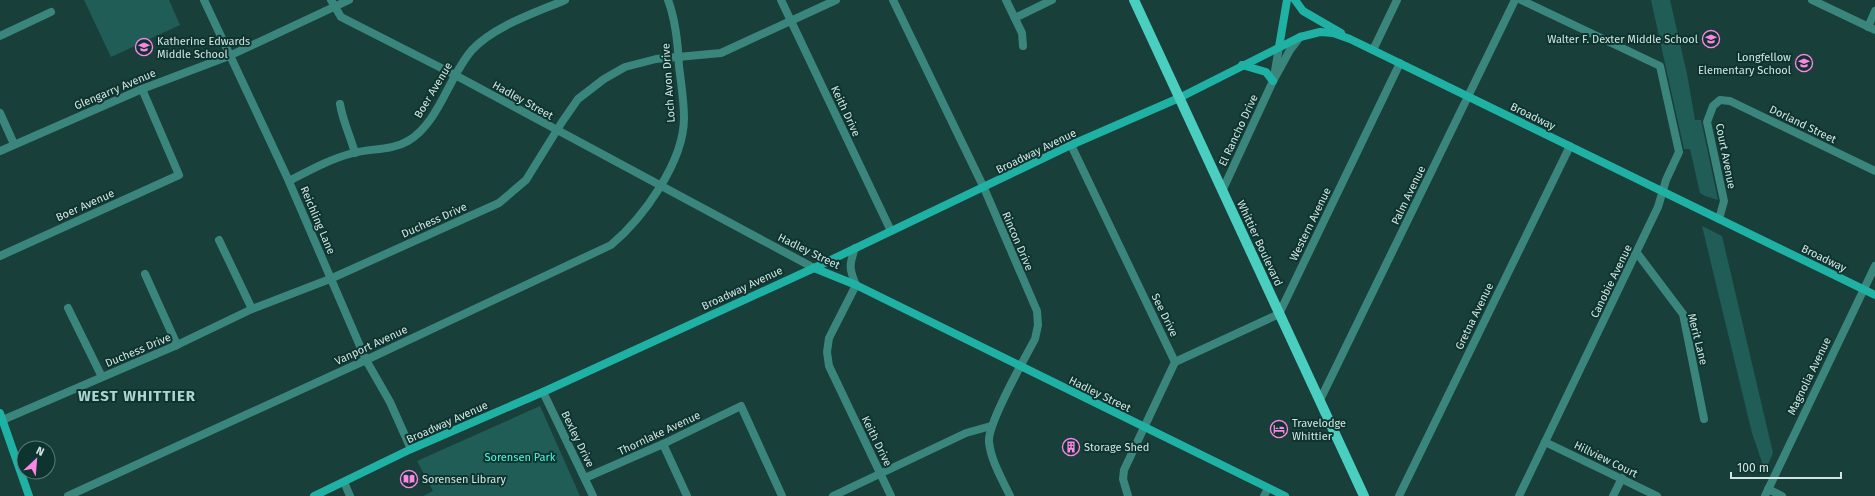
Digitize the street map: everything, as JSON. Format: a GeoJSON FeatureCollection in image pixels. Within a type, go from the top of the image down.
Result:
{"type":"FeatureCollection","features":[{"type":"Feature","properties":{"kind":"main road","name":"Whittier Boulevard"},"geometry":{"type":"LineString","coordinates":[[1134,0],[1223,189],[1364,496]]}},
{"type":"Feature","properties":{"kind":"main road"},"geometry":{"type":"LineString","coordinates":[[1355,496],[1360,486]]}},
{"type":"Feature","properties":{"kind":"street","name":"Reichling Lane"},"geometry":{"type":"LineString","coordinates":[[204,0],[289,181],[366,360],[390,402],[411,449]]}},
{"type":"Feature","properties":{"kind":"street","name":"Glengarry Avenue"},"geometry":{"type":"LineString","coordinates":[[0,151],[142,89],[229,56],[333,3],[349,0]]}},
{"type":"Feature","properties":{"kind":"street","name":"Boer Avenue"},"geometry":{"type":"LineString","coordinates":[[289,181],[333,159],[355,153],[394,147],[409,141],[430,119],[459,66],[473,49],[484,39],[497,31],[565,0]]}},
{"type":"Feature","properties":{"kind":"street","name":"Loch Avon Drive"},"geometry":{"type":"LineString","coordinates":[[661,185],[678,146],[684,119],[673,12],[668,0]]}},
{"type":"Feature","properties":{"kind":"street","name":"Keith Drive"},"geometry":{"type":"LineString","coordinates":[[781,0],[891,231]]}},
{"type":"Feature","properties":{"kind":"street","name":"Duchess Drive"},"geometry":{"type":"LineString","coordinates":[[1,418],[177,345],[252,309],[330,279],[499,203],[526,180],[578,99],[604,79],[625,67],[656,58],[720,53],[836,0]]}},
{"type":"Feature","properties":{"kind":"street","name":"Rincon Drive"},"geometry":{"type":"LineString","coordinates":[[893,0],[984,188],[1037,311],[1038,325],[1035,339],[1020,366],[991,426],[989,440],[991,453],[1010,496]]}},
{"type":"Feature","properties":{"kind":"street"},"geometry":{"type":"LineString","coordinates":[[1006,0],[1022,33],[1023,46]]}},
{"type":"Feature","properties":{"kind":"street"},"geometry":{"type":"LineString","coordinates":[[1015,18],[1052,0]]}},
{"type":"Feature","properties":{"kind":"street","name":"El Rancho Drive"},"geometry":{"type":"LineString","coordinates":[[1273,81],[1287,0]]}},
{"type":"Feature","properties":{"kind":"street"},"geometry":{"type":"LineString","coordinates":[[1295,0],[1302,11],[1350,39]]}},
{"type":"Feature","properties":{"kind":"street"},"geometry":{"type":"LineString","coordinates":[[1373,50],[1397,0]]}},
{"type":"Feature","properties":{"kind":"street","name":"Palm Avenue"},"geometry":{"type":"LineString","coordinates":[[1320,400],[1516,0]]}},
{"type":"Feature","properties":{"kind":"street","name":"Canobie Avenue"},"geometry":{"type":"LineString","coordinates":[[1519,496],[1637,253],[1658,207],[1666,180],[1678,152],[1660,66],[1522,0]]}},
{"type":"Feature","properties":{"kind":"street"},"geometry":{"type":"LineString","coordinates":[[1812,0],[1871,29],[1875,11]]}},
{"type":"Feature","properties":{"kind":"street","name":"Hadley Street"},"geometry":{"type":"LineString","coordinates":[[333,3],[341,17],[455,75],[814,268],[856,285],[1144,428],[1285,496]]}},
{"type":"Feature","properties":{"kind":"street"},"geometry":{"type":"LineString","coordinates":[[0,36],[51,12]]}},
{"type":"Feature","properties":{"kind":"street","name":"Broadway"},"geometry":{"type":"LineString","coordinates":[[1179,98],[1300,37],[1320,32],[1333,33],[1350,39],[1469,96],[1875,296]]}},
{"type":"Feature","properties":{"kind":"street","name":"El Rancho Drive"},"geometry":{"type":"LineString","coordinates":[[1223,189],[1273,81],[1290,50],[1300,37]]}},
{"type":"Feature","properties":{"kind":"street","name":"Western Avenue"},"geometry":{"type":"LineString","coordinates":[[1280,314],[1400,63]]}},
{"type":"Feature","properties":{"kind":"street"},"geometry":{"type":"LineString","coordinates":[[1242,66],[1266,72],[1273,81]]}},
{"type":"Feature","properties":{"kind":"street","name":"Boer Avenue"},"geometry":{"type":"LineString","coordinates":[[0,256],[179,174],[142,89]]}},
{"type":"Feature","properties":{"kind":"street","name":"Broadway Avenue"},"geometry":{"type":"LineString","coordinates":[[314,496],[411,449],[544,392],[814,268],[984,188],[1071,145],[1179,98]]}},
{"type":"Feature","properties":{"kind":"street","name":"Dorland Street"},"geometry":{"type":"LineString","coordinates":[[1720,100],[1730,101],[1875,171]]}},
{"type":"Feature","properties":{"kind":"street","name":"Court Avenue"},"geometry":{"type":"LineString","coordinates":[[1719,219],[1724,201],[1707,122],[1713,106],[1720,100]]}},
{"type":"Feature","properties":{"kind":"street"},"geometry":{"type":"LineString","coordinates":[[340,104],[342,120],[350,136],[355,153]]}},
{"type":"Feature","properties":{"kind":"street"},"geometry":{"type":"LineString","coordinates":[[0,113],[14,144]]}},
{"type":"Feature","properties":{"kind":"street","name":"See Drive"},"geometry":{"type":"LineString","coordinates":[[1071,145],[1175,362]]}},
{"type":"Feature","properties":{"kind":"street","name":"Gretna Avenue"},"geometry":{"type":"LineString","coordinates":[[1399,496],[1570,146]]}},
{"type":"Feature","properties":{"kind":"street","name":"Vanport Avenue"},"geometry":{"type":"LineString","coordinates":[[68,496],[366,360],[611,245],[635,223],[661,185]]}},
{"type":"Feature","properties":{"kind":"street"},"geometry":{"type":"LineString","coordinates":[[219,240],[252,309]]}},
{"type":"Feature","properties":{"kind":"street"},"geometry":{"type":"LineString","coordinates":[[855,248],[850,262],[851,272],[856,285]]}},
{"type":"Feature","properties":{"kind":"street","name":"Merit Lane"},"geometry":{"type":"LineString","coordinates":[[1637,253],[1683,314],[1704,419]]}},
{"type":"Feature","properties":{"kind":"street","name":"Magnolia Avenue"},"geometry":{"type":"LineString","coordinates":[[1767,493],[1875,266]]}},
{"type":"Feature","properties":{"kind":"street"},"geometry":{"type":"LineString","coordinates":[[145,274],[177,345]]}},
{"type":"Feature","properties":{"kind":"street","name":"Keith Drive"},"geometry":{"type":"LineString","coordinates":[[856,285],[829,338],[827,352],[829,366],[891,496]]}},
{"type":"Feature","properties":{"kind":"street"},"geometry":{"type":"LineString","coordinates":[[68,308],[102,377]]}},
{"type":"Feature","properties":{"kind":"street"},"geometry":{"type":"LineString","coordinates":[[1128,496],[1123,479],[1124,470],[1175,362],[1280,314]]}},
{"type":"Feature","properties":{"kind":"street","name":"Bexley Drive"},"geometry":{"type":"LineString","coordinates":[[544,392],[593,496]]}},
{"type":"Feature","properties":{"kind":"street","name":"Thornlake Avenue"},"geometry":{"type":"LineString","coordinates":[[585,478],[663,444],[741,406],[782,496]]}},
{"type":"Feature","properties":{"kind":"street"},"geometry":{"type":"LineString","coordinates":[[1,418],[28,496]]}},
{"type":"Feature","properties":{"kind":"street"},"geometry":{"type":"LineString","coordinates":[[833,496],[966,433],[991,426]]}},
{"type":"Feature","properties":{"kind":"street","name":"Hillview Court"},"geometry":{"type":"LineString","coordinates":[[1545,442],[1657,496]]}},
{"type":"Feature","properties":{"kind":"street"},"geometry":{"type":"LineString","coordinates":[[663,444],[687,496]]}},
{"type":"Feature","properties":{"kind":"street"},"geometry":{"type":"LineString","coordinates":[[1613,496],[1622,478]]}},
{"type":"Feature","properties":{"kind":"street"},"geometry":{"type":"LineString","coordinates":[[344,482],[350,496]]}},
{"type":"Feature","properties":{"kind":"street"},"geometry":{"type":"LineString","coordinates":[[1264,496],[1268,488]]}},
{"type":"Feature","properties":{"kind":"street"},"geometry":{"type":"LineString","coordinates":[[1767,493],[1782,496]]}},
{"type":"Feature","properties":{"kind":"green space"},"geometry":{"type":"Polygon","coordinates":[[[84,0],[169,0],[180,25],[111,57],[84,0]]]}},
{"type":"Feature","properties":{"kind":"green space"},"geometry":{"type":"Polygon","coordinates":[[[1651,0],[1670,0],[1687,74],[1695,120],[1701,120],[1718,200],[1700,193],[1690,149],[1684,149],[1651,0]]]}},
{"type":"Feature","properties":{"kind":"green space"},"geometry":{"type":"Polygon","coordinates":[[[1702,226],[1722,236],[1773,453],[1765,471],[1752,433],[1702,226]]]}},
{"type":"Feature","properties":{"kind":"green space","name":"Sorensen Park"},"geometry":{"type":"Polygon","coordinates":[[[540,406],[580,496],[423,496],[433,491],[417,461],[540,406]]]}},
{"type":"Feature","properties":{"kind":"place","name":"Walter F. Dexter Middle School"},"geometry":{"type":"Point","coordinates":[1711,39]}},
{"type":"Feature","properties":{"kind":"place","name":"Katherine Edwards Middle School"},"geometry":{"type":"Point","coordinates":[144,47]}},
{"type":"Feature","properties":{"kind":"place","name":"Longfellow Elementary School"},"geometry":{"type":"Point","coordinates":[1804,63]}},
{"type":"Feature","properties":{"kind":"place","name":"Travelodge Whittier"},"geometry":{"type":"Point","coordinates":[1279,429]}},
{"type":"Feature","properties":{"kind":"place","name":"Storage Shed"},"geometry":{"type":"Point","coordinates":[1071,447]}},
{"type":"Feature","properties":{"kind":"place","name":"Sorensen Library"},"geometry":{"type":"Point","coordinates":[409,479]}},
{"type":"Feature","properties":{"kind":"district","name":"WEST WHITTIER"},"geometry":{"type":"Point","coordinates":[137,396]}}]}
